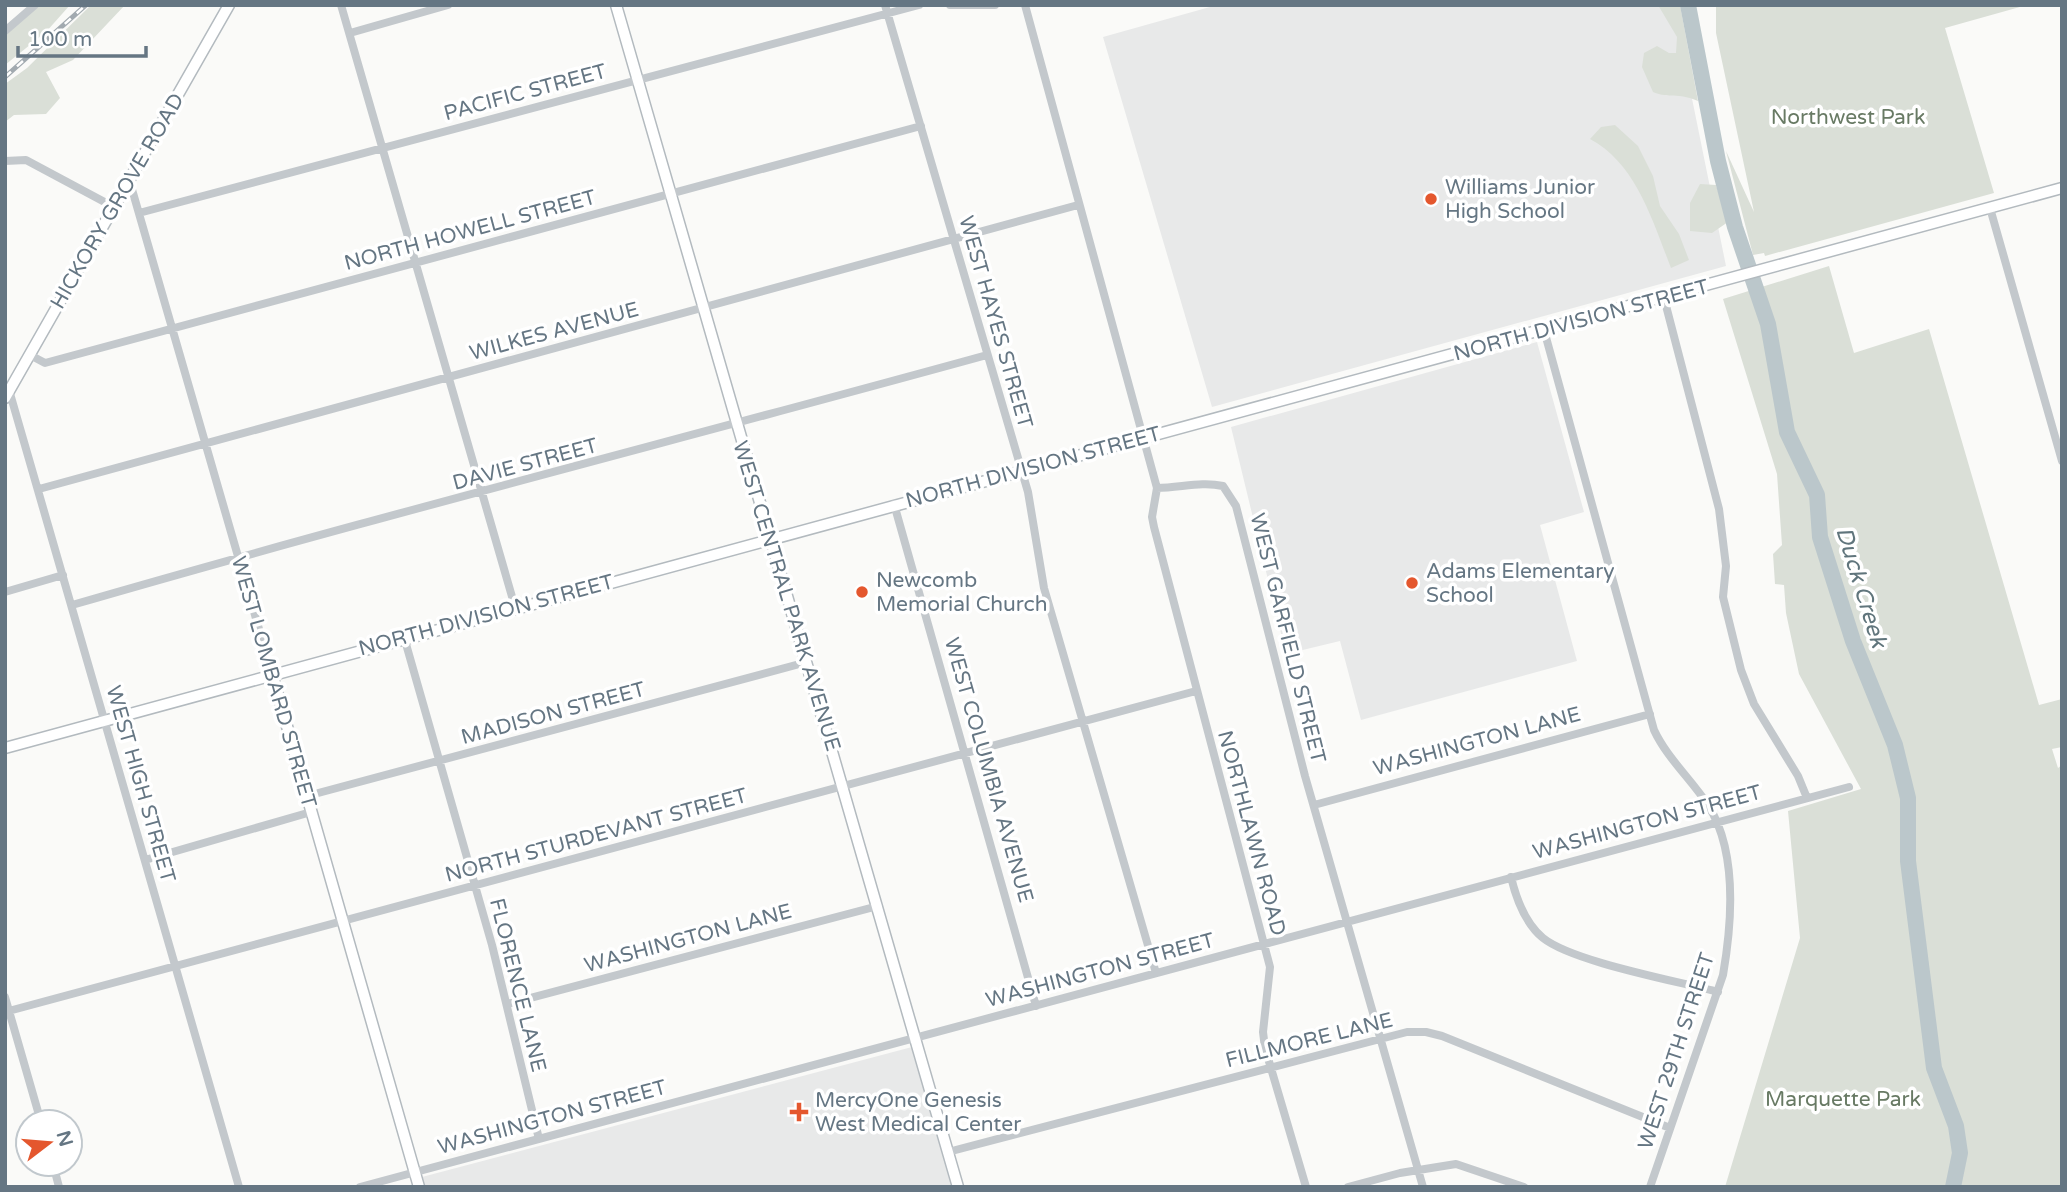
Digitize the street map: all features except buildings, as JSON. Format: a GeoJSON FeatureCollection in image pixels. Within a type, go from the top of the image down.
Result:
{"type":"FeatureCollection","features":[{"type":"Feature","properties":{"kind":"main road","name":"HICKORY GROVE ROAD"},"geometry":{"type":"LineString","coordinates":[[9,386],[30,355],[112,206],[229,5]]}},
{"type":"Feature","properties":{"kind":"main road","name":"WEST CENTRAL PARK AVENUE"},"geometry":{"type":"LineString","coordinates":[[617,5],[958,1187]]}},
{"type":"Feature","properties":{"kind":"main road","name":"NORTH DIVISION STREET"},"geometry":{"type":"LineString","coordinates":[[5,748],[514,607],[1664,298],[2062,188]]}},
{"type":"Feature","properties":{"kind":"main road","name":"WEST LOMBARD STREET"},"geometry":{"type":"LineString","coordinates":[[272,674],[419,1187]]}},
{"type":"Feature","properties":{"kind":"street"},"geometry":{"type":"LineString","coordinates":[[5,30],[35,5]]}},
{"type":"Feature","properties":{"kind":"street"},"geometry":{"type":"LineString","coordinates":[[341,5],[514,607]]}},
{"type":"Feature","properties":{"kind":"street"},"geometry":{"type":"LineString","coordinates":[[350,33],[448,5]]}},
{"type":"Feature","properties":{"kind":"street","name":"PACIFIC STREET"},"geometry":{"type":"LineString","coordinates":[[139,213],[638,79],[886,9],[919,5]]}},
{"type":"Feature","properties":{"kind":"street"},"geometry":{"type":"LineString","coordinates":[[950,5],[995,5]]}},
{"type":"Feature","properties":{"kind":"street"},"geometry":{"type":"LineString","coordinates":[[1025,5],[1157,488]]}},
{"type":"Feature","properties":{"kind":"street","name":"WEST HAYES STREET"},"geometry":{"type":"LineString","coordinates":[[886,9],[1021,470],[1034,523],[1044,588],[1156,973]]}},
{"type":"Feature","properties":{"kind":"street","name":"NORTH HOWELL STREET"},"geometry":{"type":"LineString","coordinates":[[30,355],[45,363],[921,126]]}},
{"type":"Feature","properties":{"kind":"street"},"geometry":{"type":"LineString","coordinates":[[5,161],[26,160],[112,206]]}},
{"type":"Feature","properties":{"kind":"street","name":"WEST LOMBARD STREET"},"geometry":{"type":"LineString","coordinates":[[128,178],[272,674]]}},
{"type":"Feature","properties":{"kind":"street","name":"WILKES AVENUE"},"geometry":{"type":"LineString","coordinates":[[39,489],[955,241],[1078,205]]}},
{"type":"Feature","properties":{"kind":"street"},"geometry":{"type":"LineString","coordinates":[[1990,208],[2062,461]]}},
{"type":"Feature","properties":{"kind":"street"},"geometry":{"type":"LineString","coordinates":[[1664,298],[1720,509],[1726,566],[1723,597],[1741,670],[1754,704],[1798,776],[1807,798]]}},
{"type":"Feature","properties":{"kind":"street","name":"WEST 29TH STREET"},"geometry":{"type":"LineString","coordinates":[[1544,330],[1650,714],[1662,746],[1709,806],[1727,864],[1729,944],[1718,992],[1650,1187]]}},
{"type":"Feature","properties":{"kind":"street","name":"DAVIE STREET"},"geometry":{"type":"LineString","coordinates":[[72,605],[238,557],[480,494],[987,355]]}},
{"type":"Feature","properties":{"kind":"street","name":"WEST HIGH STREET"},"geometry":{"type":"LineString","coordinates":[[9,386],[239,1187]]}},
{"type":"Feature","properties":{"kind":"street","name":"WEST GARFIELD STREET"},"geometry":{"type":"LineString","coordinates":[[1157,488],[1210,483],[1223,486],[1230,493],[1255,572],[1314,805],[1423,1187]]}},
{"type":"Feature","properties":{"kind":"street","name":"NORTHLAWN ROAD"},"geometry":{"type":"LineString","coordinates":[[1157,488],[1154,527],[1264,944],[1271,980],[1263,1032],[1270,1067],[1306,1187]]}},
{"type":"Feature","properties":{"kind":"street","name":"WEST COLUMBIA AVENUE"},"geometry":{"type":"LineString","coordinates":[[894,504],[1036,1006]]}},
{"type":"Feature","properties":{"kind":"street"},"geometry":{"type":"LineString","coordinates":[[5,592],[63,575]]}},
{"type":"Feature","properties":{"kind":"street","name":"FLORENCE LANE"},"geometry":{"type":"LineString","coordinates":[[404,637],[508,1004],[520,1069],[539,1139]]}},
{"type":"Feature","properties":{"kind":"street","name":"MADISON STREET"},"geometry":{"type":"LineString","coordinates":[[307,796],[807,662]]}},
{"type":"Feature","properties":{"kind":"street","name":"NORTH STURDEVANT STREET"},"geometry":{"type":"LineString","coordinates":[[7,1011],[1196,691]]}},
{"type":"Feature","properties":{"kind":"street","name":"WASHINGTON LANE"},"geometry":{"type":"LineString","coordinates":[[1314,805],[1650,714]]}},
{"type":"Feature","properties":{"kind":"street","name":"WASHINGTON STREET"},"geometry":{"type":"LineString","coordinates":[[360,1187],[1849,787]]}},
{"type":"Feature","properties":{"kind":"street"},"geometry":{"type":"LineString","coordinates":[[145,860],[311,812]]}},
{"type":"Feature","properties":{"kind":"street"},"geometry":{"type":"LineString","coordinates":[[1511,877],[1516,895],[1533,928],[1556,947],[1718,992]]}},
{"type":"Feature","properties":{"kind":"street","name":"WASHINGTON LANE"},"geometry":{"type":"LineString","coordinates":[[508,1004],[878,906]]}},
{"type":"Feature","properties":{"kind":"street"},"geometry":{"type":"LineString","coordinates":[[5,997],[37,1108]]}},
{"type":"Feature","properties":{"kind":"street","name":"FILLMORE LANE"},"geometry":{"type":"LineString","coordinates":[[948,1152],[1381,1038],[1416,1032],[1441,1036],[1670,1128]]}},
{"type":"Feature","properties":{"kind":"street"},"geometry":{"type":"LineString","coordinates":[[1348,1187],[1456,1164],[1524,1187]]}},
{"type":"Feature","properties":{"kind":"shaded area","name":"Williams Junior High School"},"geometry":{"type":"Polygon","coordinates":[[[1217,5],[1673,5],[1726,266],[1212,407],[1103,37],[1217,5]]]}},
{"type":"Feature","properties":{"kind":"shaded area","name":"Adams Elementary School"},"geometry":{"type":"Polygon","coordinates":[[[1537,342],[1584,512],[1540,525],[1577,661],[1361,720],[1340,641],[1286,654],[1231,427],[1537,342]]]}},
{"type":"Feature","properties":{"kind":"shaded area","name":"MercyOne Genesis West Medical Center"},"geometry":{"type":"Polygon","coordinates":[[[912,1047],[953,1187],[425,1187],[422,1177],[912,1047]]]}},
{"type":"Feature","properties":{"kind":"green space"},"geometry":{"type":"Polygon","coordinates":[[[40,5],[70,5],[46,32],[5,65],[5,35],[40,5]]]}},
{"type":"Feature","properties":{"kind":"green space"},"geometry":{"type":"Polygon","coordinates":[[[91,5],[125,5],[73,60],[46,72],[60,98],[46,114],[14,115],[5,122],[5,84],[27,68],[91,5]]]}},
{"type":"Feature","properties":{"kind":"green space"},"geometry":{"type":"Polygon","coordinates":[[[1658,5],[1680,5],[1698,101],[1653,92],[1642,67],[1644,53],[1657,46],[1669,53],[1676,53],[1677,37],[1658,5]]]}},
{"type":"Feature","properties":{"kind":"green space","name":"Northwest Park"},"geometry":{"type":"Polygon","coordinates":[[[1716,5],[2027,5],[1945,28],[1994,193],[1765,256],[1764,253],[1753,255],[1726,151],[1754,212],[1716,33],[1716,5]]]}},
{"type":"Feature","properties":{"kind":"green space"},"geometry":{"type":"Polygon","coordinates":[[[1615,125],[1638,146],[1653,176],[1660,206],[1679,234],[1689,260],[1671,268],[1650,213],[1631,178],[1620,163],[1590,139],[1601,127],[1615,125]]]}},
{"type":"Feature","properties":{"kind":"green space"},"geometry":{"type":"Polygon","coordinates":[[[1700,184],[1716,185],[1728,222],[1712,233],[1690,231],[1690,203],[1700,184]]]}},
{"type":"Feature","properties":{"kind":"green space","name":"Marquette Park"},"geometry":{"type":"Polygon","coordinates":[[[1829,266],[1854,353],[1929,329],[2039,705],[2062,699],[2062,747],[2052,749],[2058,768],[2062,765],[2062,1187],[1725,1187],[1800,938],[1788,811],[1861,789],[1799,674],[1786,613],[1784,585],[1775,584],[1773,554],[1782,545],[1777,474],[1723,299],[1829,266]]]}},
{"type":"Feature","properties":{"kind":"waterway","name":"Duck Creek"},"geometry":{"type":"LineString","coordinates":[[1688,5],[1718,161],[1735,227],[1768,324],[1787,432],[1817,495],[1820,537],[1853,641],[1895,745],[1908,798],[1908,861],[1934,1068],[1956,1126],[1960,1153],[1953,1187]]}},
{"type":"Feature","properties":{"kind":"railway"},"geometry":{"type":"LineString","coordinates":[[5,77],[86,5]]}},
{"type":"Feature","properties":{"kind":"place","name":"Williams Junior High School"},"geometry":{"type":"Point","coordinates":[1431,199]}},
{"type":"Feature","properties":{"kind":"place","name":"Adams Elementary School"},"geometry":{"type":"Point","coordinates":[1412,583]}},
{"type":"Feature","properties":{"kind":"place","name":"Newcomb Memorial Church"},"geometry":{"type":"Point","coordinates":[862,592]}},
{"type":"Feature","properties":{"kind":"place","name":"MercyOne Genesis West Medical Center"},"geometry":{"type":"Point","coordinates":[799,1112]}}]}
